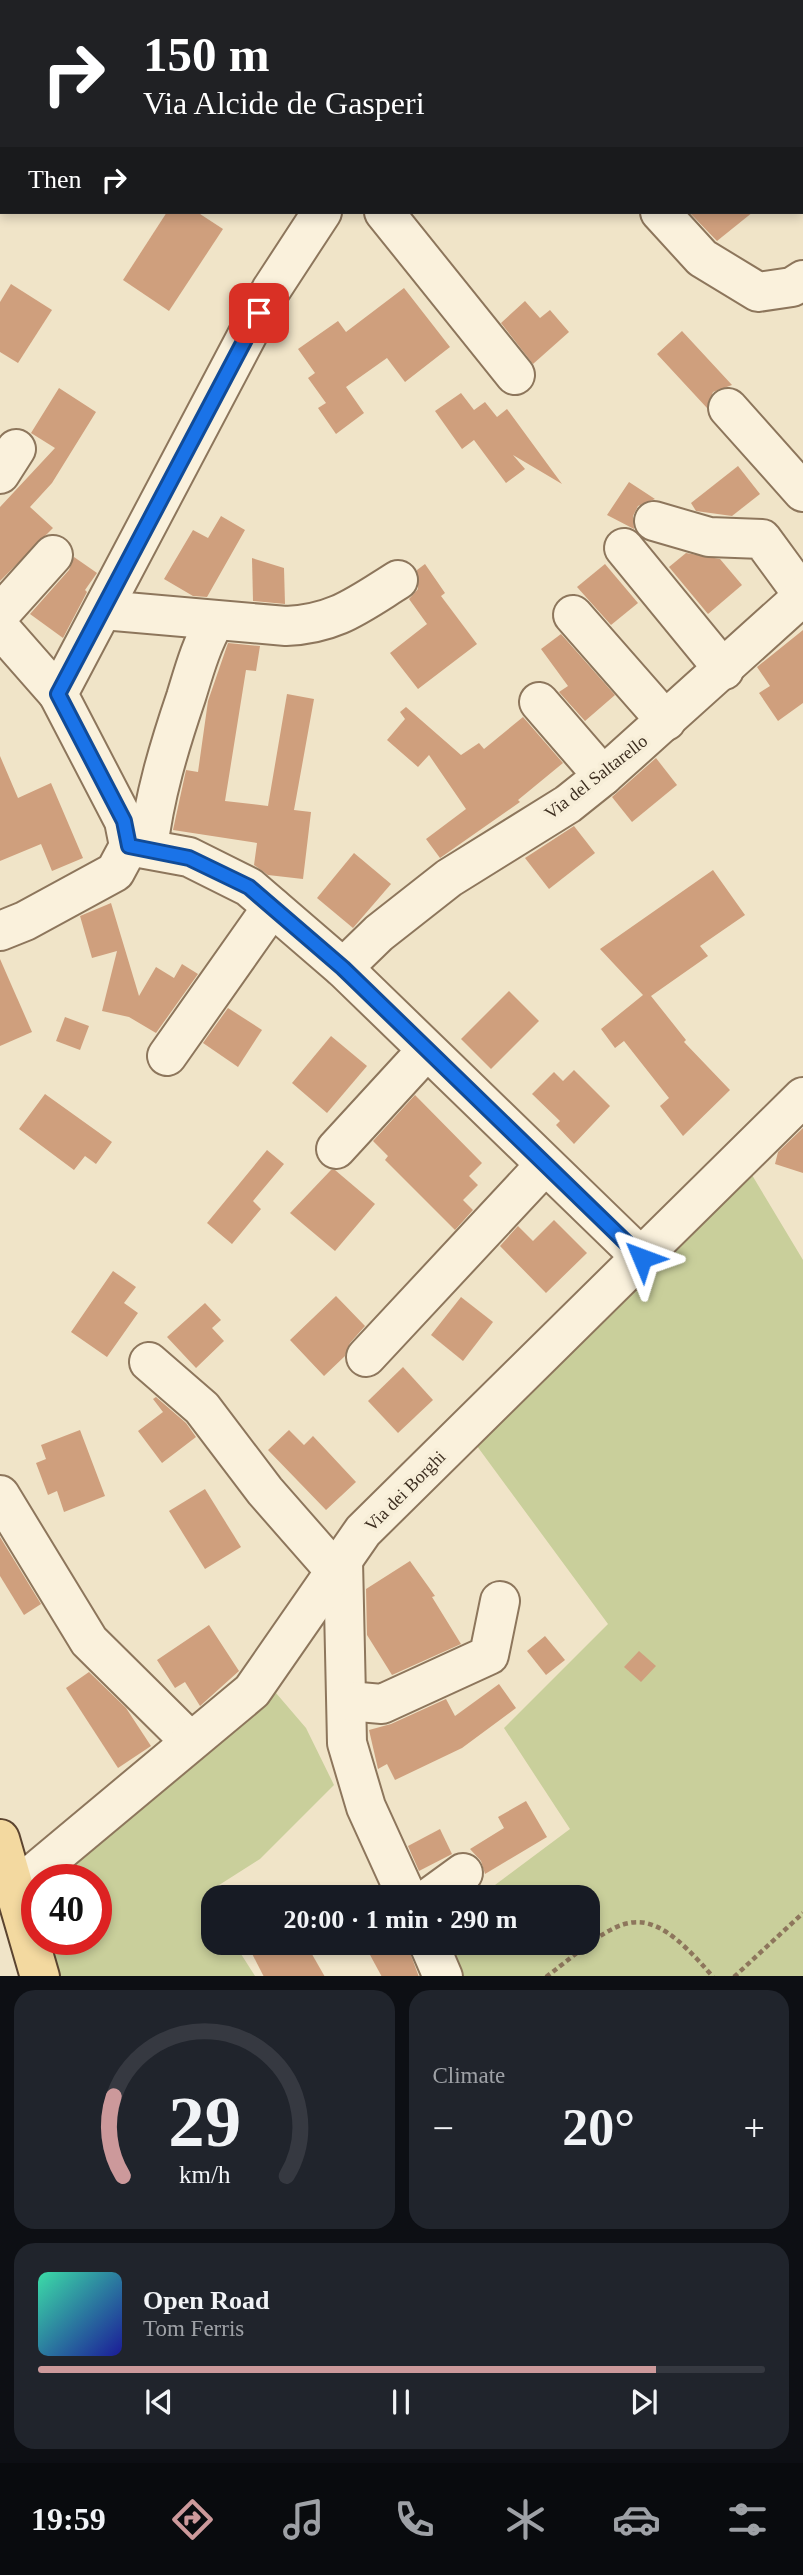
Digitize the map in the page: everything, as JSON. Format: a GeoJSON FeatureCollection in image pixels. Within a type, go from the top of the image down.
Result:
{"type":"FeatureCollection","features":[{"type":"Feature","properties":{"kind":"main road"},"geometry":{"type":"LineString","coordinates":[[0,1839],[40,1976]]}},
{"type":"Feature","properties":{"kind":"street"},"geometry":{"type":"LineString","coordinates":[[58,694],[271,290],[321,214]]}},
{"type":"Feature","properties":{"kind":"street"},"geometry":{"type":"LineString","coordinates":[[386,214],[515,375]]}},
{"type":"Feature","properties":{"kind":"street"},"geometry":{"type":"LineString","coordinates":[[662,214],[702,258],[758,292],[792,287],[803,280]]}},
{"type":"Feature","properties":{"kind":"street"},"geometry":{"type":"LineString","coordinates":[[727,408],[803,492]]}},
{"type":"Feature","properties":{"kind":"street"},"geometry":{"type":"LineString","coordinates":[[654,521],[709,537],[762,539],[803,595]]}},
{"type":"Feature","properties":{"kind":"street"},"geometry":{"type":"LineString","coordinates":[[624,548],[724,670]]}},
{"type":"Feature","properties":{"kind":"street"},"geometry":{"type":"LineString","coordinates":[[0,614],[52,555]]}},
{"type":"Feature","properties":{"kind":"street"},"geometry":{"type":"LineString","coordinates":[[103,610],[215,621],[286,626],[316,625],[343,615],[398,580]]}},
{"type":"Feature","properties":{"kind":"street","name":"Via del Saltarello"},"geometry":{"type":"LineString","coordinates":[[343,968],[379,933],[449,878],[568,804],[603,776],[724,670],[803,595]]}},
{"type":"Feature","properties":{"kind":"street"},"geometry":{"type":"LineString","coordinates":[[573,615],[666,721]]}},
{"type":"Feature","properties":{"kind":"street"},"geometry":{"type":"LineString","coordinates":[[0,931],[25,922],[115,872],[139,848],[153,811],[175,729],[205,639],[215,621]]}},
{"type":"Feature","properties":{"kind":"street"},"geometry":{"type":"LineString","coordinates":[[0,628],[58,694],[139,848],[189,858],[249,887],[343,968],[642,1258]]}},
{"type":"Feature","properties":{"kind":"street"},"geometry":{"type":"LineString","coordinates":[[539,702],[603,776]]}},
{"type":"Feature","properties":{"kind":"street"},"geometry":{"type":"LineString","coordinates":[[167,1056],[272,907]]}},
{"type":"Feature","properties":{"kind":"street"},"geometry":{"type":"LineString","coordinates":[[336,1149],[426,1051]]}},
{"type":"Feature","properties":{"kind":"street","name":"Via dei Borghi"},"geometry":{"type":"LineString","coordinates":[[16,1888],[252,1690],[363,1531],[803,1097]]}},
{"type":"Feature","properties":{"kind":"street"},"geometry":{"type":"LineString","coordinates":[[366,1357],[545,1165]]}},
{"type":"Feature","properties":{"kind":"street"},"geometry":{"type":"LineString","coordinates":[[149,1362],[201,1408],[265,1491],[340,1566],[348,1701],[347,1743],[366,1807],[402,1885]]}},
{"type":"Feature","properties":{"kind":"street"},"geometry":{"type":"LineString","coordinates":[[0,1495],[89,1642],[190,1741]]}},
{"type":"Feature","properties":{"kind":"street"},"geometry":{"type":"LineString","coordinates":[[348,1701],[382,1704],[489,1655],[500,1601]]}},
{"type":"Feature","properties":{"kind":"street"},"geometry":{"type":"LineString","coordinates":[[446,1885],[463,1873]]}},
{"type":"Feature","properties":{"kind":"street"},"geometry":{"type":"LineString","coordinates":[[434,1955],[443,1976]]}},
{"type":"Feature","properties":{"kind":"path"},"geometry":{"type":"LineString","coordinates":[[734,1976],[803,1913]]}},
{"type":"Feature","properties":{"kind":"path"},"geometry":{"type":"LineString","coordinates":[[546,1976],[608,1930],[633,1921],[653,1923],[689,1948],[713,1976]]}},
{"type":"Feature","properties":{"kind":"green space"},"geometry":{"type":"Polygon","coordinates":[[[749,1170],[803,1260],[803,1976],[452,1976],[442,1955],[600,1955],[600,1885],[495,1885],[570,1829],[504,1728],[608,1624],[474,1442],[749,1170]]]}},
{"type":"Feature","properties":{"kind":"green space"},"geometry":{"type":"Polygon","coordinates":[[[276,1693],[306,1728],[334,1785],[260,1859],[219,1885],[201,1885],[201,1955],[242,1955],[255,1976],[55,1976],[50,1955],[112,1955],[112,1864],[66,1864],[124,1808],[276,1693]]]}},
{"type":"Feature","properties":{"kind":"building"},"geometry":{"type":"Polygon","coordinates":[[[166,214],[200,214],[223,229],[169,311],[123,280],[166,214]]]}},
{"type":"Feature","properties":{"kind":"building"},"geometry":{"type":"Polygon","coordinates":[[[691,214],[751,214],[717,241],[691,214]]]}},
{"type":"Feature","properties":{"kind":"building"},"geometry":{"type":"Polygon","coordinates":[[[11,284],[52,310],[18,363],[0,352],[0,302],[11,284]]]}},
{"type":"Feature","properties":{"kind":"building"},"geometry":{"type":"Polygon","coordinates":[[[404,288],[450,347],[405,382],[387,358],[346,387],[364,413],[336,434],[318,408],[326,403],[308,378],[315,373],[298,349],[338,321],[346,332],[404,288]]]}},
{"type":"Feature","properties":{"kind":"building"},"geometry":{"type":"Polygon","coordinates":[[[525,301],[540,318],[550,310],[569,332],[533,364],[501,323],[525,301]]]}},
{"type":"Feature","properties":{"kind":"building"},"geometry":{"type":"Polygon","coordinates":[[[682,331],[732,385],[713,392],[707,408],[657,354],[682,331]]]}},
{"type":"Feature","properties":{"kind":"building"},"geometry":{"type":"Polygon","coordinates":[[[59,388],[96,412],[52,483],[30,507],[53,528],[0,581],[0,507],[55,448],[31,433],[59,388]]]}},
{"type":"Feature","properties":{"kind":"building"},"geometry":{"type":"Polygon","coordinates":[[[461,393],[474,410],[485,402],[497,417],[507,409],[562,484],[513,455],[525,469],[506,483],[474,440],[462,449],[435,411],[461,393]]]}},
{"type":"Feature","properties":{"kind":"building"},"geometry":{"type":"Polygon","coordinates":[[[738,466],[760,494],[732,516],[696,511],[691,503],[738,466]]]}},
{"type":"Feature","properties":{"kind":"building"},"geometry":{"type":"Polygon","coordinates":[[[629,482],[655,499],[638,506],[633,516],[634,529],[607,515],[629,482]]]}},
{"type":"Feature","properties":{"kind":"building"},"geometry":{"type":"Polygon","coordinates":[[[221,516],[245,530],[207,597],[193,596],[164,579],[193,530],[208,538],[221,516]]]}},
{"type":"Feature","properties":{"kind":"building"},"geometry":{"type":"Polygon","coordinates":[[[686,553],[720,559],[742,585],[708,614],[669,567],[686,553]]]}},
{"type":"Feature","properties":{"kind":"building"},"geometry":{"type":"Polygon","coordinates":[[[74,557],[97,573],[85,590],[87,592],[63,638],[30,614],[69,570],[74,557]]]}},
{"type":"Feature","properties":{"kind":"building"},"geometry":{"type":"Polygon","coordinates":[[[252,558],[284,568],[285,604],[253,601],[252,558]]]}},
{"type":"Feature","properties":{"kind":"building"},"geometry":{"type":"Polygon","coordinates":[[[425,564],[445,593],[441,596],[477,644],[418,689],[390,653],[427,624],[409,599],[418,589],[417,570],[425,564]]]}},
{"type":"Feature","properties":{"kind":"building"},"geometry":{"type":"Polygon","coordinates":[[[605,564],[638,603],[611,625],[577,587],[605,564]]]}},
{"type":"Feature","properties":{"kind":"building"},"geometry":{"type":"Polygon","coordinates":[[[803,630],[803,703],[778,721],[759,693],[770,686],[757,667],[803,630]]]}},
{"type":"Feature","properties":{"kind":"building"},"geometry":{"type":"Polygon","coordinates":[[[561,634],[615,695],[585,721],[559,692],[568,686],[541,649],[561,634]]]}},
{"type":"Feature","properties":{"kind":"building"},"geometry":{"type":"Polygon","coordinates":[[[228,643],[260,646],[256,671],[246,670],[225,801],[268,806],[287,694],[314,699],[294,810],[311,812],[303,879],[268,875],[254,865],[257,843],[173,830],[186,770],[198,772],[208,701],[228,643]]]}},
{"type":"Feature","properties":{"kind":"building"},"geometry":{"type":"Polygon","coordinates":[[[406,707],[461,755],[479,743],[484,749],[523,717],[563,763],[518,800],[520,802],[440,858],[426,839],[466,809],[429,755],[418,767],[387,740],[405,719],[400,712],[406,707]]]}},
{"type":"Feature","properties":{"kind":"building"},"geometry":{"type":"Polygon","coordinates":[[[0,756],[18,798],[51,783],[83,858],[52,871],[41,844],[0,861],[0,756]]]}},
{"type":"Feature","properties":{"kind":"building"},"geometry":{"type":"Polygon","coordinates":[[[656,758],[677,785],[632,822],[612,797],[656,758]]]}},
{"type":"Feature","properties":{"kind":"building"},"geometry":{"type":"Polygon","coordinates":[[[574,826],[595,853],[549,889],[525,858],[574,826]]]}},
{"type":"Feature","properties":{"kind":"building"},"geometry":{"type":"Polygon","coordinates":[[[354,853],[391,884],[353,928],[317,898],[354,853]]]}},
{"type":"Feature","properties":{"kind":"building"},"geometry":{"type":"Polygon","coordinates":[[[713,870],[745,915],[700,946],[708,956],[651,996],[686,1040],[684,1042],[730,1090],[683,1136],[660,1106],[669,1098],[624,1041],[615,1048],[601,1029],[643,995],[600,949],[713,870]]]}},
{"type":"Feature","properties":{"kind":"building"},"geometry":{"type":"Polygon","coordinates":[[[111,903],[139,996],[156,967],[174,978],[182,964],[198,974],[156,1033],[129,1017],[102,1011],[117,951],[92,958],[80,916],[111,903]]]}},
{"type":"Feature","properties":{"kind":"building"},"geometry":{"type":"Polygon","coordinates":[[[0,959],[32,1032],[0,1046],[0,959]]]}},
{"type":"Feature","properties":{"kind":"building"},"geometry":{"type":"Polygon","coordinates":[[[509,991],[539,1021],[491,1069],[461,1039],[509,991]]]}},
{"type":"Feature","properties":{"kind":"building"},"geometry":{"type":"Polygon","coordinates":[[[228,1008],[262,1030],[238,1067],[203,1043],[228,1008]]]}},
{"type":"Feature","properties":{"kind":"building"},"geometry":{"type":"Polygon","coordinates":[[[65,1017],[89,1026],[80,1050],[56,1041],[65,1017]]]}},
{"type":"Feature","properties":{"kind":"building"},"geometry":{"type":"Polygon","coordinates":[[[331,1036],[367,1066],[327,1113],[292,1083],[331,1036]]]}},
{"type":"Feature","properties":{"kind":"building"},"geometry":{"type":"Polygon","coordinates":[[[574,1070],[610,1106],[574,1144],[556,1125],[560,1121],[532,1094],[554,1072],[563,1081],[574,1070]]]}},
{"type":"Feature","properties":{"kind":"building"},"geometry":{"type":"Polygon","coordinates":[[[45,1094],[112,1142],[96,1164],[85,1156],[74,1170],[19,1129],[45,1094]]]}},
{"type":"Feature","properties":{"kind":"building"},"geometry":{"type":"Polygon","coordinates":[[[415,1095],[482,1163],[469,1176],[478,1185],[463,1200],[473,1210],[455,1230],[385,1160],[388,1156],[373,1141],[415,1095]]]}},
{"type":"Feature","properties":{"kind":"building"},"geometry":{"type":"Polygon","coordinates":[[[803,1128],[803,1173],[775,1164],[778,1152],[803,1128]]]}},
{"type":"Feature","properties":{"kind":"building"},"geometry":{"type":"Polygon","coordinates":[[[267,1150],[284,1164],[253,1201],[261,1209],[232,1244],[207,1223],[267,1150]]]}},
{"type":"Feature","properties":{"kind":"building"},"geometry":{"type":"Polygon","coordinates":[[[331,1170],[335,1170],[375,1204],[335,1251],[290,1213],[331,1170]]]}},
{"type":"Feature","properties":{"kind":"building"},"geometry":{"type":"Polygon","coordinates":[[[554,1220],[587,1253],[546,1293],[500,1246],[518,1226],[533,1241],[554,1220]]]}},
{"type":"Feature","properties":{"kind":"building"},"geometry":{"type":"Polygon","coordinates":[[[113,1271],[136,1287],[124,1303],[138,1313],[107,1357],[71,1332],[113,1271]]]}},
{"type":"Feature","properties":{"kind":"building"},"geometry":{"type":"Polygon","coordinates":[[[336,1296],[365,1326],[350,1343],[345,1356],[324,1376],[290,1340],[336,1296]]]}},
{"type":"Feature","properties":{"kind":"building"},"geometry":{"type":"Polygon","coordinates":[[[461,1297],[493,1322],[463,1361],[431,1335],[461,1297]]]}},
{"type":"Feature","properties":{"kind":"building"},"geometry":{"type":"Polygon","coordinates":[[[205,1303],[221,1320],[212,1328],[224,1341],[196,1368],[167,1337],[205,1303]]]}},
{"type":"Feature","properties":{"kind":"building"},"geometry":{"type":"Polygon","coordinates":[[[403,1367],[433,1400],[398,1433],[368,1401],[403,1367]]]}},
{"type":"Feature","properties":{"kind":"building"},"geometry":{"type":"Polygon","coordinates":[[[156,1397],[186,1423],[196,1437],[162,1463],[138,1431],[163,1412],[153,1399],[156,1397]]]}},
{"type":"Feature","properties":{"kind":"building"},"geometry":{"type":"Polygon","coordinates":[[[80,1430],[105,1496],[64,1512],[57,1491],[48,1495],[36,1463],[46,1459],[41,1445],[80,1430]]]}},
{"type":"Feature","properties":{"kind":"building"},"geometry":{"type":"Polygon","coordinates":[[[289,1430],[304,1445],[313,1436],[356,1482],[326,1510],[268,1450],[289,1430]]]}},
{"type":"Feature","properties":{"kind":"building"},"geometry":{"type":"Polygon","coordinates":[[[205,1489],[241,1547],[205,1569],[169,1511],[205,1489]]]}},
{"type":"Feature","properties":{"kind":"building"},"geometry":{"type":"Polygon","coordinates":[[[0,1537],[41,1604],[24,1615],[0,1576],[0,1537]]]}},
{"type":"Feature","properties":{"kind":"building"},"geometry":{"type":"Polygon","coordinates":[[[410,1561],[435,1596],[432,1597],[461,1644],[392,1675],[367,1635],[366,1589],[410,1561]]]}},
{"type":"Feature","properties":{"kind":"building"},"geometry":{"type":"Polygon","coordinates":[[[209,1625],[239,1671],[200,1706],[185,1682],[175,1688],[157,1660],[209,1625]]]}},
{"type":"Feature","properties":{"kind":"building"},"geometry":{"type":"Polygon","coordinates":[[[545,1636],[565,1660],[546,1675],[527,1651],[545,1636]]]}},
{"type":"Feature","properties":{"kind":"building"},"geometry":{"type":"Polygon","coordinates":[[[639,1651],[656,1666],[641,1682],[624,1667],[639,1651]]]}},
{"type":"Feature","properties":{"kind":"building"},"geometry":{"type":"Polygon","coordinates":[[[89,1672],[126,1708],[151,1746],[118,1768],[66,1688],[89,1672]]]}},
{"type":"Feature","properties":{"kind":"building"},"geometry":{"type":"Polygon","coordinates":[[[499,1684],[516,1708],[462,1748],[395,1780],[387,1764],[378,1769],[369,1730],[391,1724],[446,1699],[455,1716],[499,1684]]]}},
{"type":"Feature","properties":{"kind":"building"},"geometry":{"type":"Polygon","coordinates":[[[526,1801],[547,1837],[485,1874],[481,1861],[470,1849],[504,1828],[498,1817],[526,1801]]]}},
{"type":"Feature","properties":{"kind":"building"},"geometry":{"type":"Polygon","coordinates":[[[440,1829],[452,1854],[419,1871],[408,1846],[440,1829]]]}},
{"type":"Feature","properties":{"kind":"building"},"geometry":{"type":"Polygon","coordinates":[[[253,1955],[312,1955],[324,1976],[263,1976],[253,1955]]]}},
{"type":"Feature","properties":{"kind":"building"},"geometry":{"type":"Polygon","coordinates":[[[370,1955],[411,1955],[419,1976],[381,1976],[370,1955]]]}},
{"type":"Feature","properties":{"kind":"route"},"geometry":{"type":"LineString","coordinates":[[259,313],[58,694],[124,821],[129,846],[189,858],[249,887],[343,968],[642,1258]]}}]}
